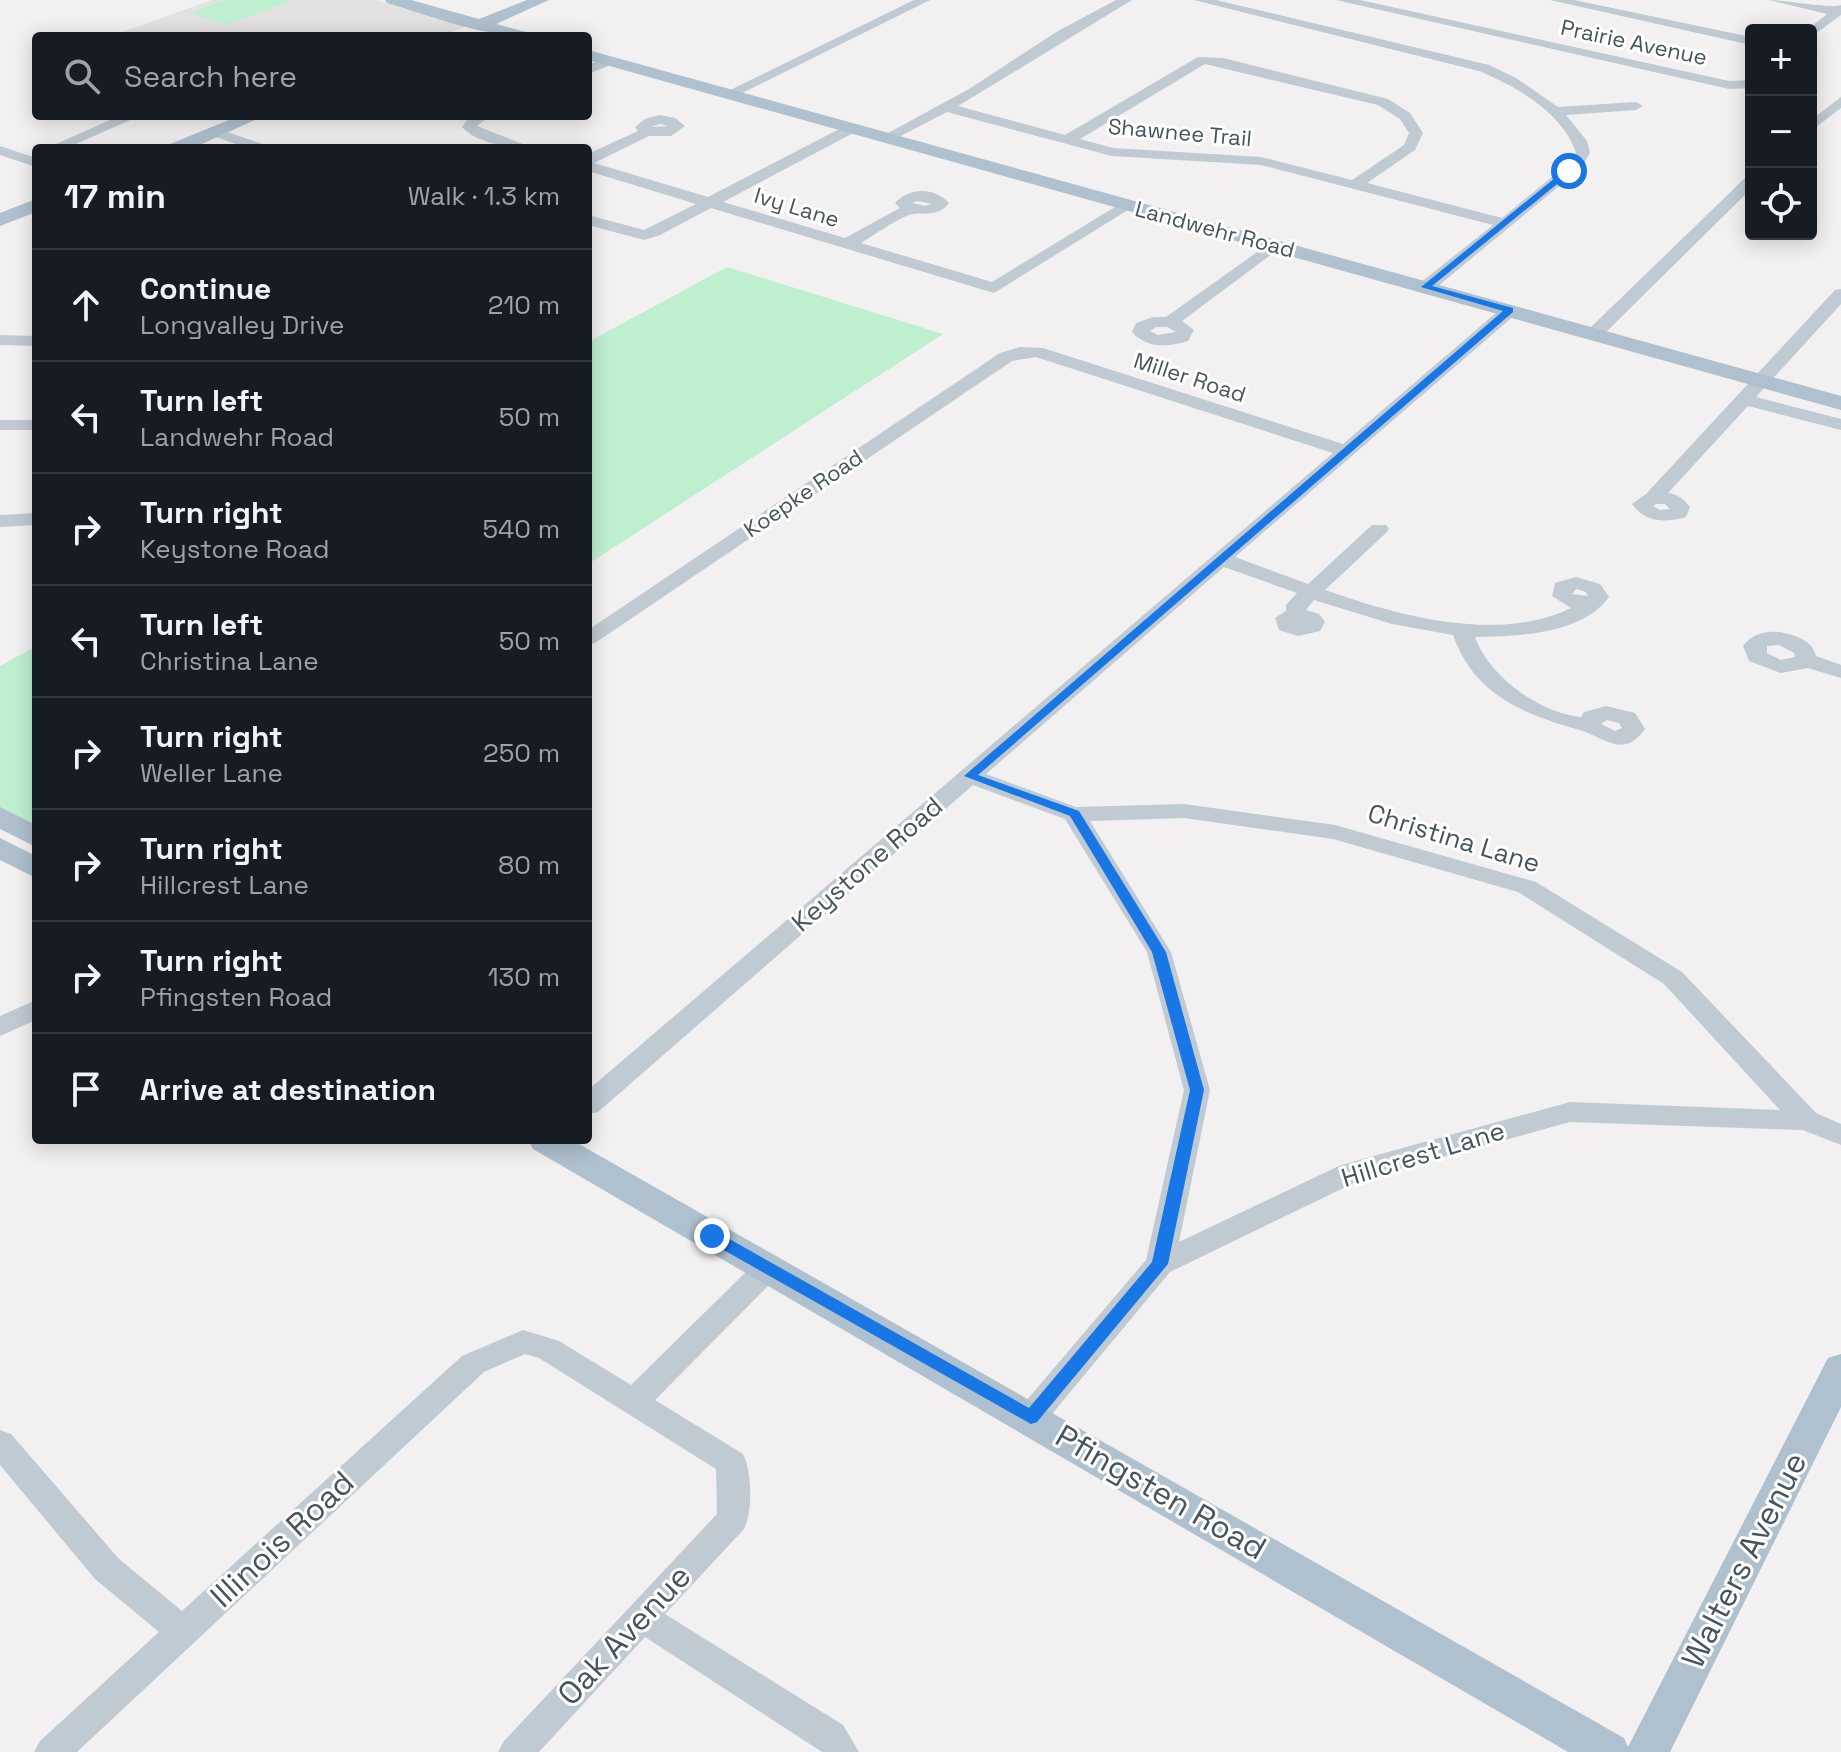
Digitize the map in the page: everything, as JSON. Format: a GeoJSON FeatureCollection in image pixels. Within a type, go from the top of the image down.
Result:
{"type":"FeatureCollection","features":[{"type":"Feature","properties":{"kind":"main road"},"geometry":{"type":"LineString","coordinates":[[393,0],[505,32]]}},
{"type":"Feature","properties":{"kind":"main road"},"geometry":{"type":"LineString","coordinates":[[462,32],[541,0]]}},
{"type":"Feature","properties":{"kind":"main road","name":"Landwehr Road"},"geometry":{"type":"LineString","coordinates":[[592,56],[1841,403]]}},
{"type":"Feature","properties":{"kind":"main road"},"geometry":{"type":"LineString","coordinates":[[186,144],[245,120]]}},
{"type":"Feature","properties":{"kind":"main road"},"geometry":{"type":"LineString","coordinates":[[0,220],[32,207]]}},
{"type":"Feature","properties":{"kind":"main road"},"geometry":{"type":"LineString","coordinates":[[0,816],[32,836]]}},
{"type":"Feature","properties":{"kind":"main road"},"geometry":{"type":"LineString","coordinates":[[0,847],[32,867]]}},
{"type":"Feature","properties":{"kind":"main road","name":"Pfingsten Road"},"geometry":{"type":"LineString","coordinates":[[553,1144],[1608,1752]]}},
{"type":"Feature","properties":{"kind":"main road","name":"Walters Avenue"},"geometry":{"type":"LineString","coordinates":[[1647,1752],[1839,1378]]}},
{"type":"Feature","properties":{"kind":"street"},"geometry":{"type":"LineString","coordinates":[[729,94],[924,0]]}},
{"type":"Feature","properties":{"kind":"street"},"geometry":{"type":"LineString","coordinates":[[886,138],[946,107],[1063,34],[1126,0]]}},
{"type":"Feature","properties":{"kind":"street"},"geometry":{"type":"LineString","coordinates":[[1200,0],[1484,68],[1506,76],[1577,135],[1583,153],[1576,165],[1426,287]]}},
{"type":"Feature","properties":{"kind":"street","name":"Prairie Avenue"},"geometry":{"type":"LineString","coordinates":[[1342,0],[1375,3],[1729,85],[1745,84]]}},
{"type":"Feature","properties":{"kind":"street"},"geometry":{"type":"LineString","coordinates":[[1556,0],[1745,40]]}},
{"type":"Feature","properties":{"kind":"street"},"geometry":{"type":"LineString","coordinates":[[1775,0],[1839,10]]}},
{"type":"Feature","properties":{"kind":"street"},"geometry":{"type":"LineString","coordinates":[[1357,14],[1375,3]]}},
{"type":"Feature","properties":{"kind":"street"},"geometry":{"type":"LineString","coordinates":[[1817,28],[1839,10]]}},
{"type":"Feature","properties":{"kind":"street"},"geometry":{"type":"LineString","coordinates":[[1330,30],[1343,22]]}},
{"type":"Feature","properties":{"kind":"street"},"geometry":{"type":"LineString","coordinates":[[1067,140],[1203,60],[1353,93],[1383,102],[1405,116],[1416,133],[1410,147],[1356,184]]}},
{"type":"Feature","properties":{"kind":"street"},"geometry":{"type":"LineString","coordinates":[[592,68],[608,61]]}},
{"type":"Feature","properties":{"kind":"street"},"geometry":{"type":"LineString","coordinates":[[1552,112],[1636,106]]}},
{"type":"Feature","properties":{"kind":"street","name":"Shawnee Trail"},"geometry":{"type":"LineString","coordinates":[[946,107],[1112,152],[1261,161],[1504,223]]}},
{"type":"Feature","properties":{"kind":"street"},"geometry":{"type":"LineString","coordinates":[[1817,107],[1837,108]]}},
{"type":"Feature","properties":{"kind":"street"},"geometry":{"type":"LineString","coordinates":[[1817,123],[1837,108]]}},
{"type":"Feature","properties":{"kind":"street"},"geometry":{"type":"LineString","coordinates":[[64,144],[122,120]]}},
{"type":"Feature","properties":{"kind":"street"},"geometry":{"type":"LineString","coordinates":[[473,120],[469,127],[487,137],[512,144]]}},
{"type":"Feature","properties":{"kind":"street"},"geometry":{"type":"LineString","coordinates":[[592,221],[644,235],[852,128]]}},
{"type":"Feature","properties":{"kind":"street"},"geometry":{"type":"LineString","coordinates":[[215,132],[250,144]]}},
{"type":"Feature","properties":{"kind":"street"},"geometry":{"type":"LineString","coordinates":[[592,158],[647,132]]}},
{"type":"Feature","properties":{"kind":"street"},"geometry":{"type":"LineString","coordinates":[[0,150],[32,159]]}},
{"type":"Feature","properties":{"kind":"street","name":"Ivy Lane"},"geometry":{"type":"LineString","coordinates":[[592,167],[994,288],[1128,205]]}},
{"type":"Feature","properties":{"kind":"street"},"geometry":{"type":"LineString","coordinates":[[1594,334],[1745,186]]}},
{"type":"Feature","properties":{"kind":"street"},"geometry":{"type":"LineString","coordinates":[[845,245],[910,209]]}},
{"type":"Feature","properties":{"kind":"street"},"geometry":{"type":"LineString","coordinates":[[1170,322],[1274,245]]}},
{"type":"Feature","properties":{"kind":"street"},"geometry":{"type":"LineString","coordinates":[[1653,498],[1841,294]]}},
{"type":"Feature","properties":{"kind":"street","name":"Keystone Road"},"geometry":{"type":"LineString","coordinates":[[592,1102],[1510,310]]}},
{"type":"Feature","properties":{"kind":"street"},"geometry":{"type":"LineString","coordinates":[[0,340],[32,341]]}},
{"type":"Feature","properties":{"kind":"street","name":"Miller Road"},"geometry":{"type":"LineString","coordinates":[[1020,352],[1037,352],[1345,451]]}},
{"type":"Feature","properties":{"kind":"street","name":"Koepke Road"},"geometry":{"type":"LineString","coordinates":[[592,636],[911,420],[1006,357],[1020,352]]}},
{"type":"Feature","properties":{"kind":"street"},"geometry":{"type":"LineString","coordinates":[[1743,399],[1841,425]]}},
{"type":"Feature","properties":{"kind":"street"},"geometry":{"type":"LineString","coordinates":[[0,425],[32,425]]}},
{"type":"Feature","properties":{"kind":"street"},"geometry":{"type":"LineString","coordinates":[[0,521],[32,519]]}},
{"type":"Feature","properties":{"kind":"street"},"geometry":{"type":"LineString","coordinates":[[1296,614],[1296,605],[1379,529]]}},
{"type":"Feature","properties":{"kind":"street"},"geometry":{"type":"LineString","coordinates":[[1221,559],[1370,611],[1462,631],[1536,626],[1558,621],[1588,604]]}},
{"type":"Feature","properties":{"kind":"street"},"geometry":{"type":"LineString","coordinates":[[1462,631],[1465,643],[1482,668],[1507,691],[1540,712],[1589,726]]}},
{"type":"Feature","properties":{"kind":"street"},"geometry":{"type":"LineString","coordinates":[[1806,660],[1841,672]]}},
{"type":"Feature","properties":{"kind":"street","name":"Christina Lane"},"geometry":{"type":"LineString","coordinates":[[970,776],[1074,814],[1184,811],[1335,832],[1527,887],[1673,978],[1806,1120],[1841,1135]]}},
{"type":"Feature","properties":{"kind":"street"},"geometry":{"type":"LineString","coordinates":[[1074,814],[1159,952],[1197,1090],[1160,1264]]}},
{"type":"Feature","properties":{"kind":"street"},"geometry":{"type":"LineString","coordinates":[[0,1027],[32,1011]]}},
{"type":"Feature","properties":{"kind":"street","name":"Hillcrest Lane"},"geometry":{"type":"LineString","coordinates":[[1031,1417],[1160,1264],[1351,1172],[1570,1112],[1806,1120]]}},
{"type":"Feature","properties":{"kind":"street"},"geometry":{"type":"LineString","coordinates":[[633,1402],[768,1268]]}},
{"type":"Feature","properties":{"kind":"street","name":"Illinois Road"},"geometry":{"type":"LineString","coordinates":[[52,1752],[473,1364],[523,1342],[548,1349],[633,1402]]}},
{"type":"Feature","properties":{"kind":"street","name":"Oak Avenue"},"geometry":{"type":"LineString","coordinates":[[516,1752],[733,1519],[732,1463],[633,1402]]}},
{"type":"Feature","properties":{"kind":"street"},"geometry":{"type":"LineString","coordinates":[[2,1450],[107,1569],[182,1631]]}},
{"type":"Feature","properties":{"kind":"street"},"geometry":{"type":"LineString","coordinates":[[641,1617],[831,1736],[841,1752]]}},
{"type":"Feature","properties":{"kind":"shaded area"},"geometry":{"type":"Polygon","coordinates":[[[212,0],[375,0],[467,26],[451,32],[122,32],[212,0]]]}},
{"type":"Feature","properties":{"kind":"green space"},"geometry":{"type":"Polygon","coordinates":[[[224,0],[293,0],[228,24],[189,13],[224,0]]]}},
{"type":"Feature","properties":{"kind":"green space"},"geometry":{"type":"Polygon","coordinates":[[[727,267],[943,334],[592,561],[592,340],[727,267]]]}},
{"type":"Feature","properties":{"kind":"green space"},"geometry":{"type":"Polygon","coordinates":[[[32,648],[32,827],[0,808],[0,666],[32,648]]]}},
{"type":"Feature","properties":{"kind":"route"},"geometry":{"type":"LineString","coordinates":[[712,1236],[1031,1417],[1160,1264],[1197,1090],[1159,952],[1074,814],[970,776],[1510,310],[1426,287],[1569,171]]}}]}
